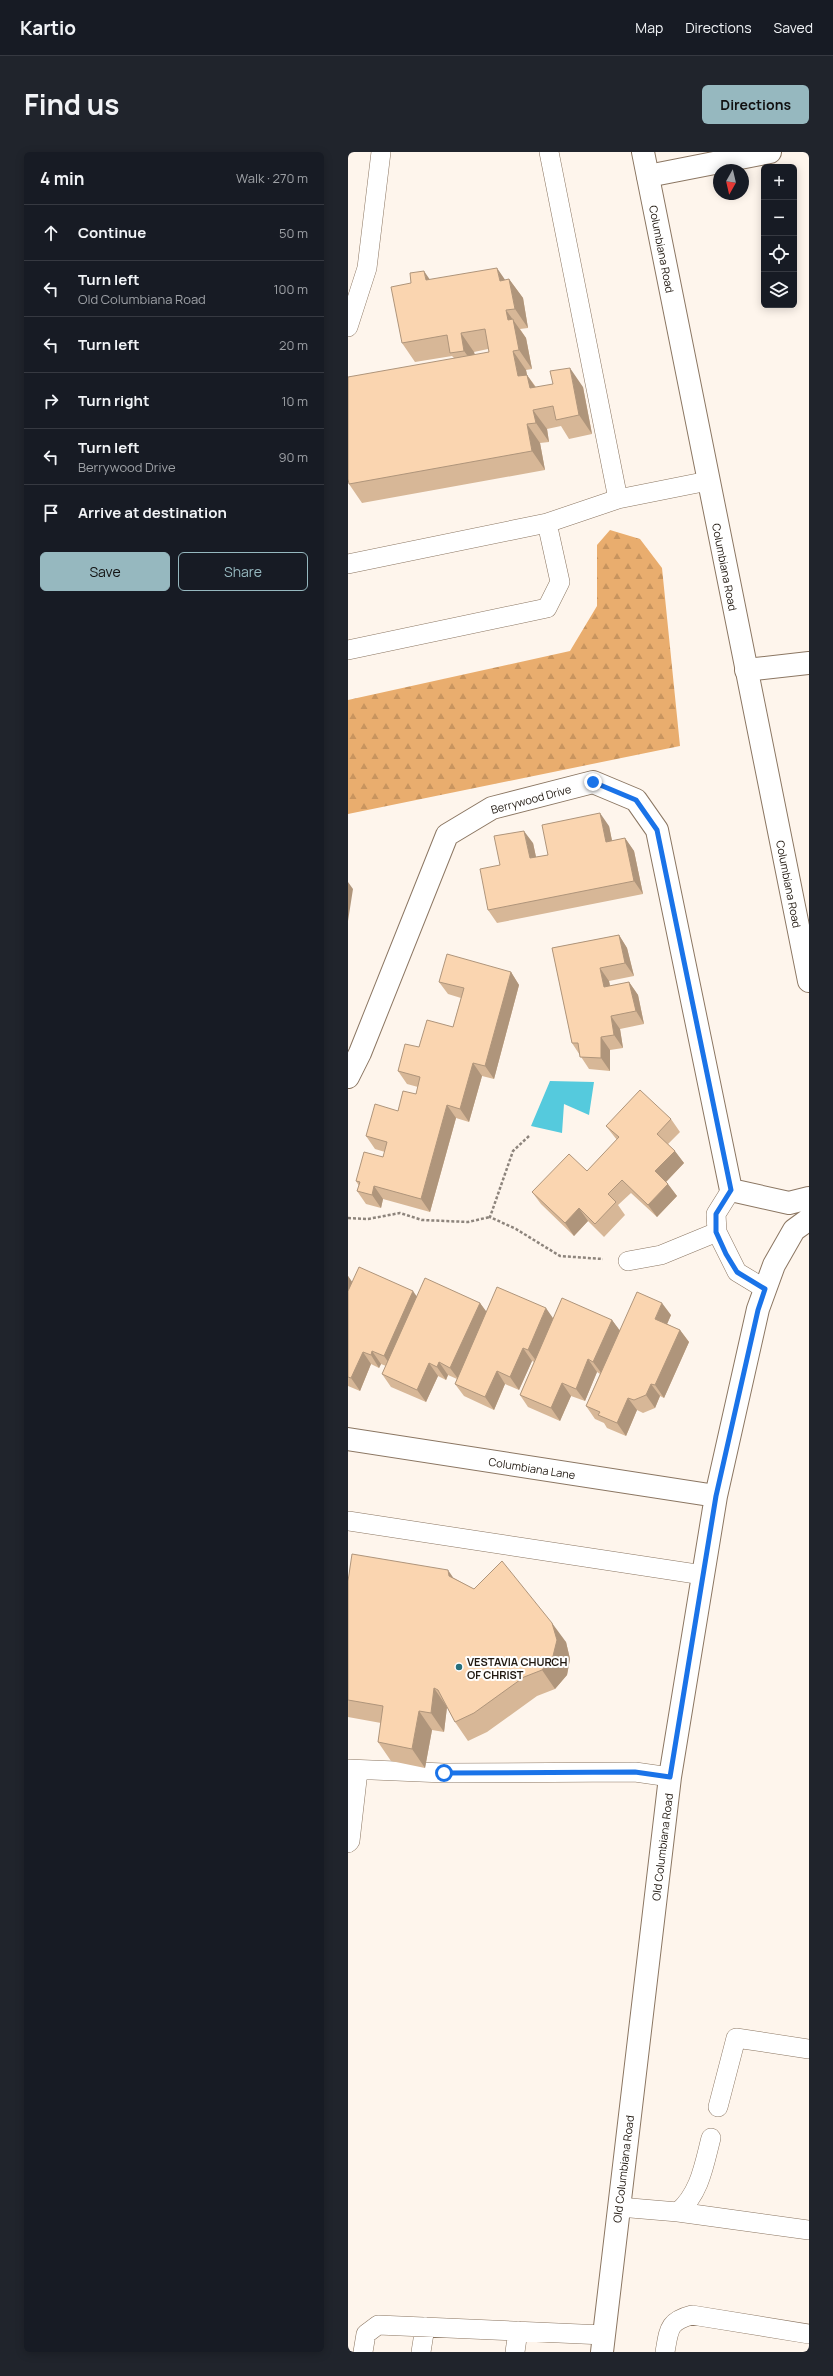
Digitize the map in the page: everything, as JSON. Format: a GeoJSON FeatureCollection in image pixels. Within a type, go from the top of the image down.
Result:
{"type":"FeatureCollection","features":[{"type":"Feature","properties":{"kind":"street","name":"Columbiana Road"},"geometry":{"type":"LineString","coordinates":[[643,152],[809,981]]}},
{"type":"Feature","properties":{"kind":"street"},"geometry":{"type":"LineString","coordinates":[[648,176],[770,152]]}},
{"type":"Feature","properties":{"kind":"street"},"geometry":{"type":"LineString","coordinates":[[746,670],[809,663]]}},
{"type":"Feature","properties":{"kind":"street","name":"Berrywood Drive"},"geometry":{"type":"LineString","coordinates":[[348,1077],[360,1053],[447,835],[492,808],[593,782],[636,800],[657,830],[731,1190]]}},
{"type":"Feature","properties":{"kind":"street"},"geometry":{"type":"LineString","coordinates":[[731,1190],[788,1203],[809,1198]]}},
{"type":"Feature","properties":{"kind":"street","name":"Old Columbiana Road"},"geometry":{"type":"LineString","coordinates":[[603,2344],[670,1777],[716,1496],[758,1310],[765,1289],[774,1265],[794,1230],[809,1219]]}},
{"type":"Feature","properties":{"kind":"street","name":"Columbiana Lane"},"geometry":{"type":"LineString","coordinates":[[348,1439],[716,1496]]}},
{"type":"Feature","properties":{"kind":"lane"},"geometry":{"type":"LineString","coordinates":[[348,327],[367,268],[381,152]]}},
{"type":"Feature","properties":{"kind":"lane"},"geometry":{"type":"LineString","coordinates":[[549,152],[570,264],[618,499]]}},
{"type":"Feature","properties":{"kind":"lane"},"geometry":{"type":"LineString","coordinates":[[348,564],[547,523],[618,499],[708,481]]}},
{"type":"Feature","properties":{"kind":"lane"},"geometry":{"type":"LineString","coordinates":[[348,650],[546,608],[560,582],[547,523]]}},
{"type":"Feature","properties":{"kind":"lane"},"geometry":{"type":"LineString","coordinates":[[731,1190],[716,1214],[716,1232],[726,1254],[737,1272],[765,1289]]}},
{"type":"Feature","properties":{"kind":"lane"},"geometry":{"type":"LineString","coordinates":[[628,1261],[661,1255],[716,1232]]}},
{"type":"Feature","properties":{"kind":"lane"},"geometry":{"type":"LineString","coordinates":[[348,1521],[703,1576]]}},
{"type":"Feature","properties":{"kind":"lane"},"geometry":{"type":"LineString","coordinates":[[348,1843],[350,1841],[353,1770],[444,1773],[635,1772],[670,1777]]}},
{"type":"Feature","properties":{"kind":"lane"},"geometry":{"type":"LineString","coordinates":[[718,2107],[736,2038],[809,2049]]}},
{"type":"Feature","properties":{"kind":"lane"},"geometry":{"type":"LineString","coordinates":[[678,2212],[689,2203],[702,2177],[711,2138]]}},
{"type":"Feature","properties":{"kind":"lane"},"geometry":{"type":"LineString","coordinates":[[619,2207],[678,2212],[809,2230]]}},
{"type":"Feature","properties":{"kind":"lane"},"geometry":{"type":"LineString","coordinates":[[665,2352],[669,2329],[678,2318],[692,2315],[809,2334]]}},
{"type":"Feature","properties":{"kind":"lane"},"geometry":{"type":"LineString","coordinates":[[363,2352],[366,2334],[378,2325],[518,2330],[603,2344]]}},
{"type":"Feature","properties":{"kind":"lane"},"geometry":{"type":"LineString","coordinates":[[421,2352],[425,2327]]}},
{"type":"Feature","properties":{"kind":"lane"},"geometry":{"type":"LineString","coordinates":[[515,2352],[518,2330]]}},
{"type":"Feature","properties":{"kind":"path"},"geometry":{"type":"LineString","coordinates":[[490,1217],[513,1152],[529,1136]]}},
{"type":"Feature","properties":{"kind":"path"},"geometry":{"type":"LineString","coordinates":[[348,1218],[368,1219],[400,1213],[422,1220],[468,1222],[490,1217],[516,1229],[560,1256],[628,1261]]}},
{"type":"Feature","properties":{"kind":"green space"},"geometry":{"type":"Polygon","coordinates":[[[610,530],[640,539],[662,568],[680,746],[348,814],[348,700],[570,651],[597,606],[597,545],[610,530]]]}},
{"type":"Feature","properties":{"kind":"water"},"geometry":{"type":"Polygon","coordinates":[[[550,1081],[594,1082],[589,1115],[564,1104],[562,1133],[531,1126],[550,1081]]]}},
{"type":"Feature","properties":{"kind":"building"},"geometry":{"type":"Polygon","coordinates":[[[497,268],[500,281],[509,279],[515,309],[506,310],[508,320],[513,319],[519,350],[513,351],[518,376],[527,375],[530,388],[553,384],[550,371],[570,368],[579,415],[556,420],[553,406],[533,410],[536,423],[527,424],[532,451],[349,484],[348,377],[489,352],[485,329],[461,333],[464,351],[450,353],[447,335],[402,343],[391,287],[411,283],[410,273],[424,271],[426,280],[497,268]]]}},
{"type":"Feature","properties":{"kind":"building"},"geometry":{"type":"Polygon","coordinates":[[[600,813],[606,842],[625,838],[634,881],[488,910],[480,869],[500,865],[494,836],[524,831],[530,858],[548,855],[542,825],[600,813]]]}},
{"type":"Feature","properties":{"kind":"building"},"geometry":{"type":"Polygon","coordinates":[[[619,935],[625,963],[600,968],[604,987],[629,982],[636,1011],[611,1016],[614,1035],[601,1037],[601,1058],[580,1057],[578,1043],[572,1043],[552,948],[619,935]]]}},
{"type":"Feature","properties":{"kind":"building"},"geometry":{"type":"Polygon","coordinates":[[[447,954],[511,972],[485,1066],[473,1063],[460,1109],[447,1105],[421,1199],[374,1186],[372,1195],[357,1191],[360,1182],[356,1181],[364,1152],[383,1157],[387,1142],[366,1136],[375,1104],[398,1111],[403,1091],[416,1094],[420,1077],[398,1071],[405,1044],[419,1047],[427,1020],[453,1027],[464,988],[439,982],[447,954]]]}},
{"type":"Feature","properties":{"kind":"building"},"geometry":{"type":"Polygon","coordinates":[[[640,1090],[671,1119],[657,1134],[675,1151],[655,1171],[668,1184],[648,1205],[622,1180],[608,1194],[616,1202],[595,1224],[579,1208],[565,1223],[532,1192],[569,1154],[587,1171],[619,1137],[606,1126],[640,1090]]]}},
{"type":"Feature","properties":{"kind":"building"},"geometry":{"type":"Polygon","coordinates":[[[359,1267],[413,1291],[384,1356],[372,1351],[371,1355],[363,1352],[351,1378],[348,1377],[348,1291],[359,1267]]]}},
{"type":"Feature","properties":{"kind":"building"},"geometry":{"type":"Polygon","coordinates":[[[425,1278],[480,1303],[450,1368],[439,1362],[437,1367],[429,1363],[417,1390],[382,1374],[425,1278]]]}},
{"type":"Feature","properties":{"kind":"building"},"geometry":{"type":"Polygon","coordinates":[[[497,1287],[546,1308],[528,1350],[523,1348],[510,1377],[497,1371],[485,1397],[455,1384],[497,1287]]]}},
{"type":"Feature","properties":{"kind":"building"},"geometry":{"type":"Polygon","coordinates":[[[637,1292],[662,1303],[655,1319],[680,1330],[655,1385],[651,1384],[646,1395],[634,1400],[628,1398],[617,1423],[598,1415],[600,1412],[586,1406],[637,1292]]]}},
{"type":"Feature","properties":{"kind":"building"},"geometry":{"type":"Polygon","coordinates":[[[562,1298],[612,1320],[593,1362],[588,1359],[576,1389],[562,1383],[551,1408],[520,1395],[562,1298]]]}},
{"type":"Feature","properties":{"kind":"building","name":"VESTAVIA CHURCH OF CHRIST"},"geometry":{"type":"Polygon","coordinates":[[[352,1554],[448,1570],[449,1576],[474,1589],[502,1561],[552,1623],[557,1640],[553,1656],[542,1670],[524,1677],[474,1713],[455,1722],[438,1690],[434,1688],[431,1713],[419,1711],[412,1749],[378,1742],[383,1706],[348,1700],[348,1581],[352,1554]]]}},
{"type":"Feature","properties":{"kind":"place","name":"VESTAVIA CHURCH OF CHRIST"},"geometry":{"type":"Point","coordinates":[459,1667]}},
{"type":"Feature","properties":{"kind":"route"},"geometry":{"type":"LineString","coordinates":[[444,1773],[635,1772],[670,1777],[716,1496],[758,1310],[765,1289],[737,1272],[726,1254],[716,1232],[716,1214],[731,1190],[657,830],[636,800],[593,782]]}}]}
